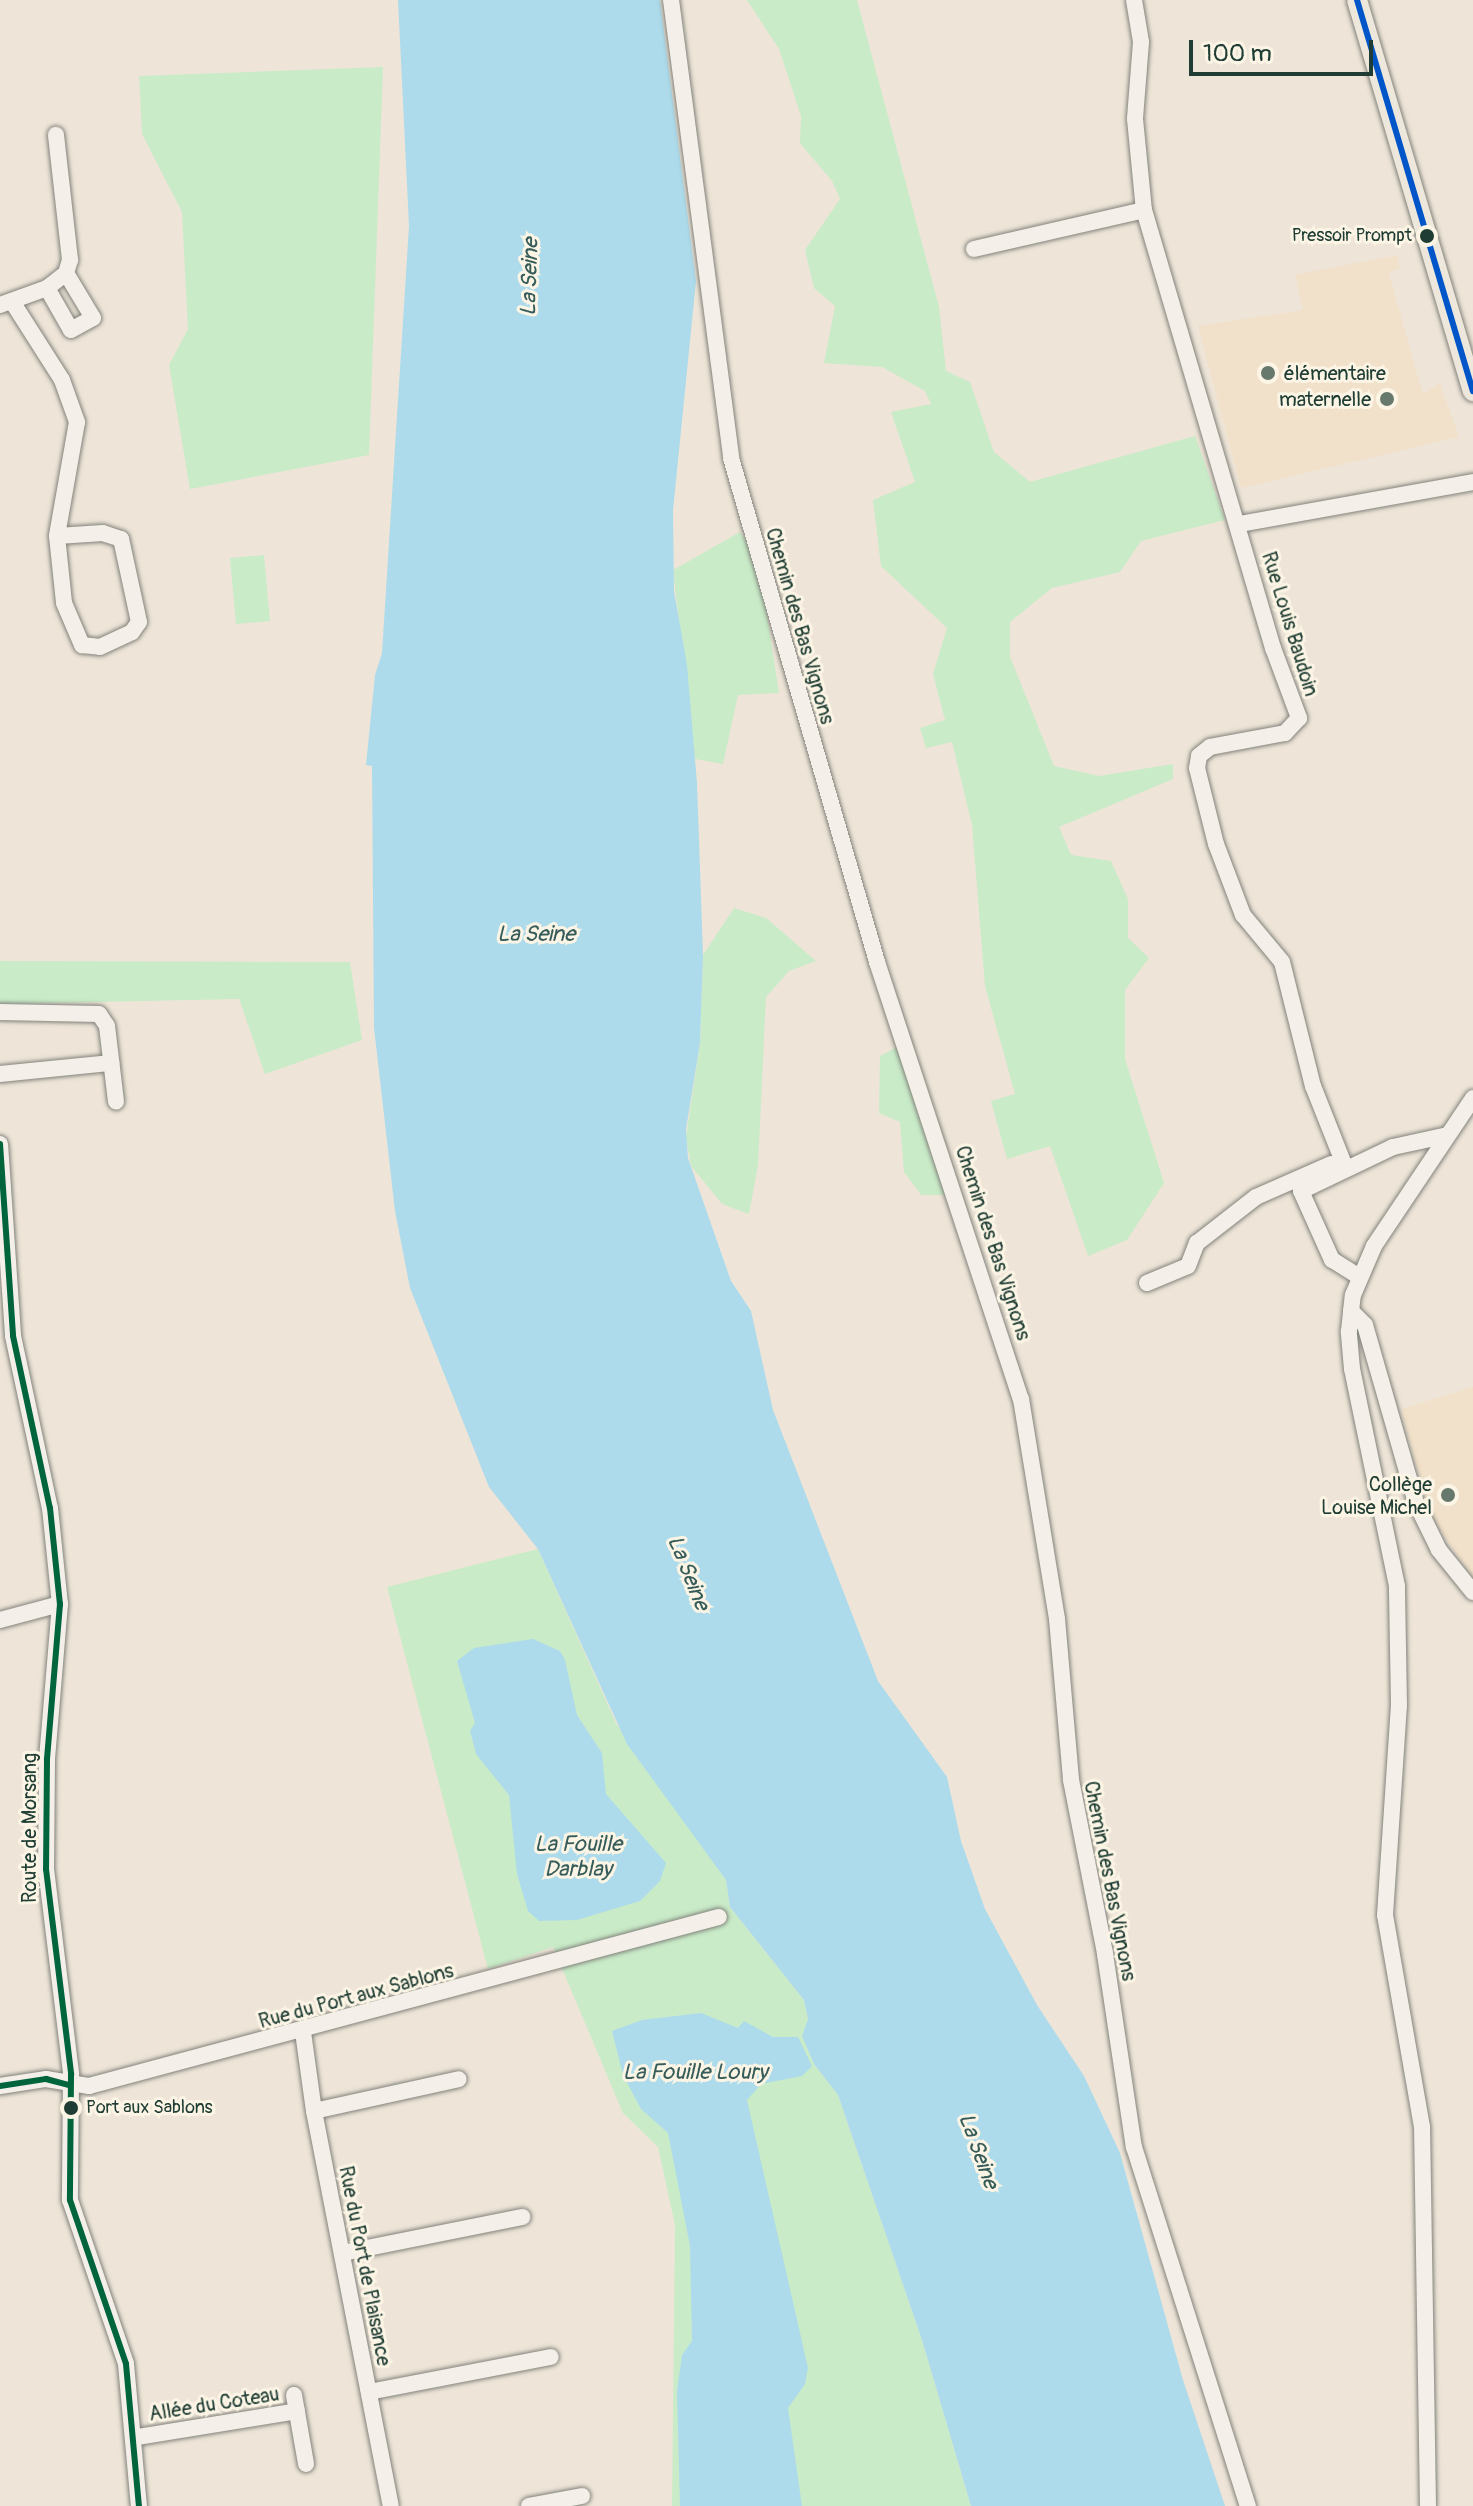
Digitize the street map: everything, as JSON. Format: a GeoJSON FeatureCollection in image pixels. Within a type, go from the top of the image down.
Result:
{"type":"FeatureCollection","features":[{"type":"Feature","properties":{"kind":"main road"},"geometry":{"type":"LineString","coordinates":[[1357,0],[1473,391]]}},
{"type":"Feature","properties":{"kind":"street","name":"Chemin des Bas Vignons"},"geometry":{"type":"LineString","coordinates":[[671,0],[731,458],[877,962],[1021,1399],[1057,1619],[1071,1780],[1105,1954],[1134,2147],[1248,2506]]}},
{"type":"Feature","properties":{"kind":"street","name":"Rue Louis Baudoin"},"geometry":{"type":"LineString","coordinates":[[1134,0],[1141,42],[1135,119],[1144,210],[1298,724],[1285,733],[1210,747],[1199,756],[1197,768],[1216,844],[1243,915],[1282,962],[1313,1086],[1344,1167]]}},
{"type":"Feature","properties":{"kind":"street"},"geometry":{"type":"LineString","coordinates":[[56,135],[70,260],[66,273],[47,288],[6,304],[62,380],[77,422],[57,536],[64,603],[82,645],[100,647],[132,632],[139,622],[121,539],[103,533],[57,536]]}},
{"type":"Feature","properties":{"kind":"street"},"geometry":{"type":"LineString","coordinates":[[974,249],[1144,210]]}},
{"type":"Feature","properties":{"kind":"street"},"geometry":{"type":"LineString","coordinates":[[47,288],[71,330],[93,318],[66,273]]}},
{"type":"Feature","properties":{"kind":"street"},"geometry":{"type":"LineString","coordinates":[[1240,524],[1473,482]]}},
{"type":"Feature","properties":{"kind":"street"},"geometry":{"type":"LineString","coordinates":[[0,1012],[96,1012],[107,1026],[116,1101]]}},
{"type":"Feature","properties":{"kind":"street"},"geometry":{"type":"LineString","coordinates":[[0,1074],[111,1063]]}},
{"type":"Feature","properties":{"kind":"street"},"geometry":{"type":"LineString","coordinates":[[1428,2506],[1422,2127],[1385,1915],[1399,1706],[1397,1586],[1352,1369],[1351,1311],[1358,1276],[1464,1125],[1473,1098]]}},
{"type":"Feature","properties":{"kind":"street"},"geometry":{"type":"LineString","coordinates":[[1358,1276],[1332,1260],[1301,1191],[1344,1167],[1419,1138],[1464,1125]]}},
{"type":"Feature","properties":{"kind":"street","name":"Route de Morsang"},"geometry":{"type":"LineString","coordinates":[[0,1144],[13,1336],[50,1508],[60,1604],[47,1759],[46,1869],[69,2085],[70,2200],[126,2364],[137,2437],[139,2506]]}},
{"type":"Feature","properties":{"kind":"street"},"geometry":{"type":"LineString","coordinates":[[1147,1283],[1188,1266],[1197,1243],[1256,1197],[1334,1163],[1344,1167]]}},
{"type":"Feature","properties":{"kind":"street"},"geometry":{"type":"LineString","coordinates":[[1351,1311],[1365,1325],[1416,1503],[1439,1550],[1473,1592]]}},
{"type":"Feature","properties":{"kind":"street"},"geometry":{"type":"LineString","coordinates":[[0,1620],[60,1604]]}},
{"type":"Feature","properties":{"kind":"street","name":"Rue du Port aux Sablons"},"geometry":{"type":"LineString","coordinates":[[0,2086],[46,2079],[89,2086],[303,2032],[719,1917]]}},
{"type":"Feature","properties":{"kind":"street","name":"Rue du Port de Plaisance"},"geometry":{"type":"LineString","coordinates":[[303,2032],[314,2111],[391,2506]]}},
{"type":"Feature","properties":{"kind":"street"},"geometry":{"type":"LineString","coordinates":[[314,2111],[459,2079]]}},
{"type":"Feature","properties":{"kind":"street"},"geometry":{"type":"LineString","coordinates":[[342,2253],[522,2217]]}},
{"type":"Feature","properties":{"kind":"street"},"geometry":{"type":"LineString","coordinates":[[369,2392],[551,2357]]}},
{"type":"Feature","properties":{"kind":"street","name":"Allée du Coteau"},"geometry":{"type":"LineString","coordinates":[[137,2437],[296,2403],[306,2464]]}},
{"type":"Feature","properties":{"kind":"street"},"geometry":{"type":"LineString","coordinates":[[529,2506],[582,2496]]}},
{"type":"Feature","properties":{"kind":"shaded area"},"geometry":{"type":"Polygon","coordinates":[[[1398,255],[1399,268],[1389,273],[1423,395],[1440,383],[1459,437],[1241,488],[1198,326],[1303,310],[1295,275],[1398,255]]]}},
{"type":"Feature","properties":{"kind":"shaded area","name":"Collège Louise Michel"},"geometry":{"type":"Polygon","coordinates":[[[1473,1387],[1473,1578],[1429,1514],[1401,1409],[1473,1387]]]}},
{"type":"Feature","properties":{"kind":"green space"},"geometry":{"type":"Polygon","coordinates":[[[747,0],[857,0],[939,307],[946,371],[970,382],[994,452],[1030,482],[1195,436],[1225,520],[1141,541],[1120,572],[1052,588],[1010,622],[1010,657],[1054,766],[1099,776],[1173,764],[1173,779],[1059,827],[1071,855],[1111,861],[1128,899],[1128,938],[1149,958],[1125,990],[1125,1059],[1164,1183],[1127,1240],[1088,1256],[1050,1146],[1007,1159],[991,1101],[1015,1094],[985,986],[972,825],[952,742],[926,748],[920,728],[945,720],[933,674],[947,628],[881,566],[873,500],[915,482],[891,412],[931,404],[925,391],[882,367],[824,363],[835,306],[814,288],[805,250],[840,199],[832,181],[800,143],[801,116],[779,49],[747,0]]]}},
{"type":"Feature","properties":{"kind":"green space"},"geometry":{"type":"Polygon","coordinates":[[[383,67],[369,455],[190,489],[169,365],[188,329],[182,212],[142,134],[139,76],[383,67]]]}},
{"type":"Feature","properties":{"kind":"green space"},"geometry":{"type":"Polygon","coordinates":[[[740,532],[758,556],[779,693],[738,695],[723,764],[695,759],[673,570],[740,532]]]}},
{"type":"Feature","properties":{"kind":"green space"},"geometry":{"type":"Polygon","coordinates":[[[264,555],[270,621],[236,624],[230,558],[264,555]]]}},
{"type":"Feature","properties":{"kind":"green space"},"geometry":{"type":"Polygon","coordinates":[[[734,908],[766,918],[816,961],[789,971],[766,997],[758,1165],[749,1214],[722,1204],[691,1166],[686,1137],[700,1043],[703,955],[734,908]]]}},
{"type":"Feature","properties":{"kind":"green space"},"geometry":{"type":"Polygon","coordinates":[[[0,961],[350,962],[362,1040],[265,1074],[239,999],[0,1004],[0,961]]]}},
{"type":"Feature","properties":{"kind":"green space"},"geometry":{"type":"Polygon","coordinates":[[[899,1046],[950,1195],[921,1195],[904,1172],[900,1122],[879,1113],[880,1056],[899,1046]]]}},
{"type":"Feature","properties":{"kind":"green space"},"geometry":{"type":"Polygon","coordinates":[[[538,1549],[616,1723],[726,1880],[730,1907],[804,2000],[808,2019],[802,2036],[814,2064],[838,2095],[922,2340],[971,2506],[672,2506],[675,2225],[658,2147],[623,2113],[553,1947],[488,1969],[387,1587],[538,1549]]]}},
{"type":"Feature","properties":{"kind":"water","name":"La Seine"},"geometry":{"type":"Polygon","coordinates":[[[398,0],[660,0],[696,281],[673,510],[674,591],[687,665],[697,783],[703,955],[700,1043],[686,1129],[688,1158],[731,1281],[751,1311],[773,1410],[878,1681],[947,1777],[961,1841],[985,1909],[1037,2005],[1084,2076],[1120,2153],[1183,2380],[1225,2506],[971,2506],[922,2340],[838,2095],[814,2064],[802,2036],[808,2019],[804,2000],[730,1907],[726,1880],[627,1744],[538,1549],[489,1487],[410,1288],[395,1211],[374,1028],[372,766],[366,765],[375,675],[382,653],[409,226],[398,0]]]}},
{"type":"Feature","properties":{"kind":"water","name":"La Fouille Darblay"},"geometry":{"type":"Polygon","coordinates":[[[533,1639],[560,1651],[565,1660],[577,1715],[602,1753],[606,1794],[666,1863],[660,1881],[640,1901],[577,1920],[539,1921],[528,1911],[517,1874],[509,1795],[476,1754],[470,1731],[475,1723],[457,1661],[474,1648],[533,1639]]]}},
{"type":"Feature","properties":{"kind":"water","name":"La Fouille Loury"},"geometry":{"type":"Polygon","coordinates":[[[701,2013],[738,2028],[744,2021],[773,2037],[798,2037],[812,2066],[802,2076],[761,2084],[747,2100],[808,2368],[805,2384],[788,2408],[802,2506],[680,2506],[677,2391],[682,2355],[692,2341],[690,2246],[668,2133],[641,2109],[623,2075],[612,2031],[642,2020],[701,2013]]]}},
{"type":"Feature","properties":{"kind":"transit line"},"geometry":{"type":"LineString","coordinates":[[1357,0],[1473,391]]}},
{"type":"Feature","properties":{"kind":"transit line"},"geometry":{"type":"LineString","coordinates":[[0,1144],[13,1336],[50,1508],[60,1604],[47,1759],[46,1869],[71,2074],[70,2200],[126,2364],[139,2506]]}},
{"type":"Feature","properties":{"kind":"transit line"},"geometry":{"type":"LineString","coordinates":[[0,2086],[46,2079],[69,2085]]}},
{"type":"Feature","properties":{"kind":"place","name":"Pressoir Prompt"},"geometry":{"type":"Point","coordinates":[1427,236]}},
{"type":"Feature","properties":{"kind":"place","name":"élémentaire"},"geometry":{"type":"Point","coordinates":[1268,373]}},
{"type":"Feature","properties":{"kind":"place","name":"maternelle"},"geometry":{"type":"Point","coordinates":[1387,399]}},
{"type":"Feature","properties":{"kind":"place","name":"Collège Louise Michel"},"geometry":{"type":"Point","coordinates":[1448,1495]}},
{"type":"Feature","properties":{"kind":"place","name":"Port aux Sablons"},"geometry":{"type":"Point","coordinates":[71,2108]}}]}
